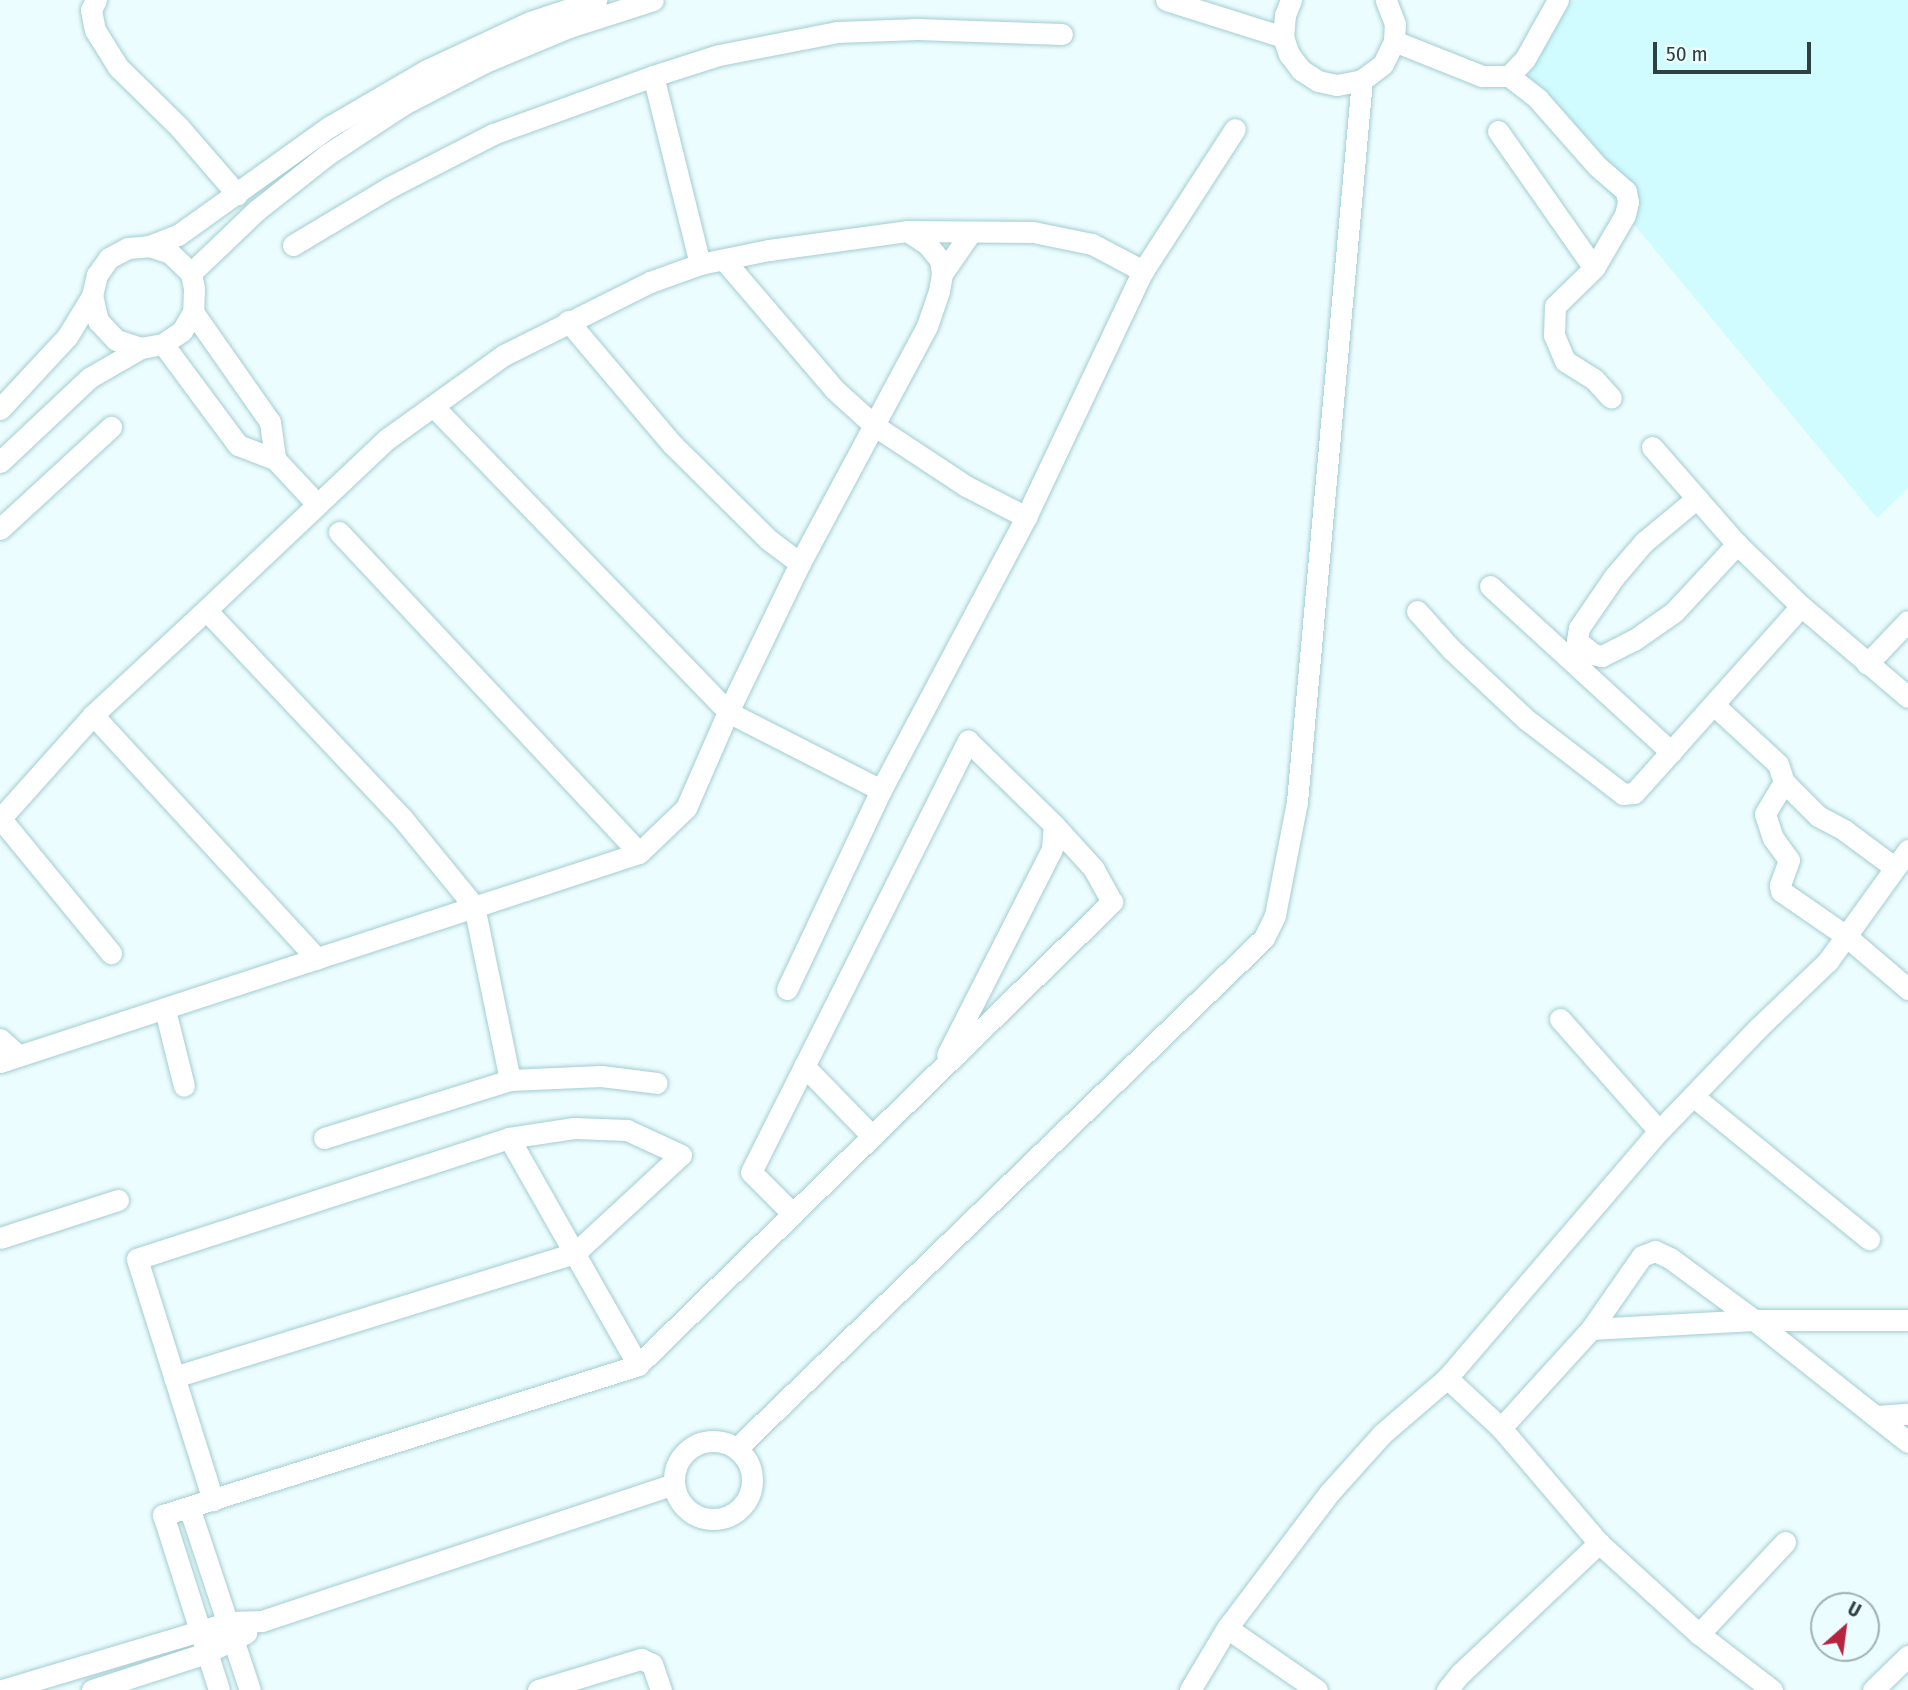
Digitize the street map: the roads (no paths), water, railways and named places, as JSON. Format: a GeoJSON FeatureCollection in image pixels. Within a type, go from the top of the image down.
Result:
{"type":"FeatureCollection","features":[{"type":"Feature","properties":{"kind":"street"},"geometry":{"type":"LineString","coordinates":[[96,0],[91,10],[95,30],[118,67],[179,127],[237,194]]}},
{"type":"Feature","properties":{"kind":"street"},"geometry":{"type":"LineString","coordinates":[[0,409],[67,337],[92,296],[97,275],[109,258],[128,248],[149,246],[178,235],[329,127],[427,70],[530,22],[596,0]]}},
{"type":"Feature","properties":{"kind":"street"},"geometry":{"type":"LineString","coordinates":[[191,273],[257,210],[328,154],[404,104],[521,47],[569,27],[653,0]]}},
{"type":"Feature","properties":{"kind":"street"},"geometry":{"type":"LineString","coordinates":[[1167,0],[1283,37]]}},
{"type":"Feature","properties":{"kind":"street"},"geometry":{"type":"LineString","coordinates":[[1291,0],[1285,15],[1283,37],[1289,54],[1301,70],[1318,81],[1337,85],[1362,80],[1383,64],[1394,41],[1395,24],[1386,0]]}},
{"type":"Feature","properties":{"kind":"street"},"geometry":{"type":"LineString","coordinates":[[1509,76],[1525,59],[1558,0]]}},
{"type":"Feature","properties":{"kind":"street"},"geometry":{"type":"LineString","coordinates":[[293,245],[390,187],[494,134],[719,55],[837,33],[917,29],[1062,34]]}},
{"type":"Feature","properties":{"kind":"street"},"geometry":{"type":"LineString","coordinates":[[1394,41],[1482,76],[1509,76],[1538,99],[1597,166],[1626,191],[1628,202],[1625,215],[1594,268],[1555,306],[1554,335],[1565,361],[1594,379],[1611,398]]}},
{"type":"Feature","properties":{"kind":"street"},"geometry":{"type":"LineString","coordinates":[[653,76],[700,264]]}},
{"type":"Feature","properties":{"kind":"street"},"geometry":{"type":"LineString","coordinates":[[737,1448],[1264,938],[1275,915],[1297,802],[1362,80]]}},
{"type":"Feature","properties":{"kind":"street"},"geometry":{"type":"LineString","coordinates":[[787,989],[881,790],[1026,517],[1143,271],[1235,129]]}},
{"type":"Feature","properties":{"kind":"street"},"geometry":{"type":"LineString","coordinates":[[1498,131],[1594,268]]}},
{"type":"Feature","properties":{"kind":"street"},"geometry":{"type":"LineString","coordinates":[[111,953],[0,819],[93,715],[387,439],[504,355],[650,282],[700,264],[810,244],[907,231],[1033,232],[1092,244],[1143,271]]}},
{"type":"Feature","properties":{"kind":"street"},"geometry":{"type":"LineString","coordinates":[[907,231],[927,244],[940,260],[942,274]]}},
{"type":"Feature","properties":{"kind":"street"},"geometry":{"type":"LineString","coordinates":[[0,1039],[9,1058],[165,1010],[639,853],[686,808],[728,712],[800,563],[927,327],[942,274],[971,232]]}},
{"type":"Feature","properties":{"kind":"street"},"geometry":{"type":"LineString","coordinates":[[0,462],[89,377],[141,348],[163,344],[182,331],[193,312],[194,289],[191,273],[170,253],[149,246]]}},
{"type":"Feature","properties":{"kind":"street"},"geometry":{"type":"LineString","coordinates":[[724,260],[834,389],[875,426],[966,486],[1026,517]]}},
{"type":"Feature","properties":{"kind":"street"},"geometry":{"type":"LineString","coordinates":[[92,296],[99,321],[116,340],[141,348]]}},
{"type":"Feature","properties":{"kind":"street"},"geometry":{"type":"LineString","coordinates":[[193,312],[270,422],[275,459]]}},
{"type":"Feature","properties":{"kind":"street"},"geometry":{"type":"LineString","coordinates":[[568,321],[673,444],[769,540],[800,563]]}},
{"type":"Feature","properties":{"kind":"street"},"geometry":{"type":"LineString","coordinates":[[163,344],[238,445],[275,459],[317,504]]}},
{"type":"Feature","properties":{"kind":"street"},"geometry":{"type":"LineString","coordinates":[[433,406],[728,712],[881,790]]}},
{"type":"Feature","properties":{"kind":"street"},"geometry":{"type":"LineString","coordinates":[[0,529],[111,427]]}},
{"type":"Feature","properties":{"kind":"street"},"geometry":{"type":"LineString","coordinates":[[1652,447],[1737,544],[1801,606],[1908,697]]}},
{"type":"Feature","properties":{"kind":"street"},"geometry":{"type":"LineString","coordinates":[[1697,498],[1644,542],[1614,577],[1579,628],[1577,641],[1593,654],[1602,656],[1634,640],[1674,612],[1737,544]]}},
{"type":"Feature","properties":{"kind":"street"},"geometry":{"type":"LineString","coordinates":[[339,532],[639,853]]}},
{"type":"Feature","properties":{"kind":"street"},"geometry":{"type":"LineString","coordinates":[[1490,586],[1671,752]]}},
{"type":"Feature","properties":{"kind":"street"},"geometry":{"type":"LineString","coordinates":[[1417,611],[1459,657],[1527,720],[1623,794],[1634,793],[1801,606]]}},
{"type":"Feature","properties":{"kind":"street"},"geometry":{"type":"LineString","coordinates":[[206,610],[403,819],[474,906],[510,1080]]}},
{"type":"Feature","properties":{"kind":"street"},"geometry":{"type":"LineString","coordinates":[[1867,664],[1908,621]]}},
{"type":"Feature","properties":{"kind":"street"},"geometry":{"type":"LineString","coordinates":[[1714,705],[1777,764],[1784,782],[1818,816],[1844,830],[1894,867]]}},
{"type":"Feature","properties":{"kind":"street"},"geometry":{"type":"LineString","coordinates":[[93,715],[317,959]]}},
{"type":"Feature","properties":{"kind":"street"},"geometry":{"type":"LineString","coordinates":[[219,1690],[163,1515],[638,1365],[793,1214],[872,1136],[1112,902],[1094,869],[1054,825],[968,741],[751,1172],[793,1214]]}},
{"type":"Feature","properties":{"kind":"street"},"geometry":{"type":"LineString","coordinates":[[1784,782],[1765,814],[1773,838],[1789,860],[1780,885],[1781,891],[1846,936],[1908,989]]}},
{"type":"Feature","properties":{"kind":"street"},"geometry":{"type":"LineString","coordinates":[[940,1070],[1052,849],[1054,825]]}},
{"type":"Feature","properties":{"kind":"street"},"geometry":{"type":"LineString","coordinates":[[1190,1690],[1227,1628],[1338,1482],[1382,1434],[1447,1378],[1659,1131],[1758,1028],[1828,961],[1908,850]]}},
{"type":"Feature","properties":{"kind":"street"},"geometry":{"type":"LineString","coordinates":[[165,1010],[184,1086]]}},
{"type":"Feature","properties":{"kind":"street"},"geometry":{"type":"LineString","coordinates":[[1560,1019],[1659,1131]]}},
{"type":"Feature","properties":{"kind":"street"},"geometry":{"type":"LineString","coordinates":[[804,1066],[872,1136]]}},
{"type":"Feature","properties":{"kind":"street"},"geometry":{"type":"LineString","coordinates":[[324,1138],[510,1080],[601,1076],[657,1083]]}},
{"type":"Feature","properties":{"kind":"street"},"geometry":{"type":"LineString","coordinates":[[1693,1096],[1869,1239]]}},
{"type":"Feature","properties":{"kind":"street"},"geometry":{"type":"LineString","coordinates":[[174,1377],[575,1253],[681,1155],[628,1130],[574,1128],[509,1138],[137,1259],[174,1377],[213,1500]]}},
{"type":"Feature","properties":{"kind":"street"},"geometry":{"type":"LineString","coordinates":[[509,1138],[638,1365]]}},
{"type":"Feature","properties":{"kind":"street"},"geometry":{"type":"LineString","coordinates":[[0,1238],[118,1200]]}},
{"type":"Feature","properties":{"kind":"street"},"geometry":{"type":"LineString","coordinates":[[1501,1428],[1591,1329],[1642,1256],[1655,1251],[1670,1258],[1754,1320],[1908,1442]]}},
{"type":"Feature","properties":{"kind":"street"},"geometry":{"type":"LineString","coordinates":[[1591,1329],[1754,1320],[1908,1320]]}},
{"type":"Feature","properties":{"kind":"street"},"geometry":{"type":"LineString","coordinates":[[1447,1378],[1501,1428],[1599,1543],[1699,1634],[1772,1690]]}},
{"type":"Feature","properties":{"kind":"street"},"geometry":{"type":"LineString","coordinates":[[1875,1416],[1908,1414]]}},
{"type":"Feature","properties":{"kind":"street"},"geometry":{"type":"LineString","coordinates":[[725,1442],[737,1448],[745,1456],[753,1477],[748,1499],[733,1515],[722,1519],[700,1518],[682,1504],[674,1484],[680,1459],[699,1443],[725,1442]]}},
{"type":"Feature","properties":{"kind":"street"},"geometry":{"type":"LineString","coordinates":[[2,1690],[198,1631],[233,1631],[674,1484]]}},
{"type":"Feature","properties":{"kind":"street"},"geometry":{"type":"LineString","coordinates":[[189,1507],[233,1631],[250,1690]]}},
{"type":"Feature","properties":{"kind":"street"},"geometry":{"type":"LineString","coordinates":[[1699,1634],[1785,1542]]}},
{"type":"Feature","properties":{"kind":"street"},"geometry":{"type":"LineString","coordinates":[[1447,1690],[1461,1672],[1599,1543]]}},
{"type":"Feature","properties":{"kind":"street"},"geometry":{"type":"LineString","coordinates":[[1227,1628],[1317,1690]]}},
{"type":"Feature","properties":{"kind":"street"},"geometry":{"type":"LineString","coordinates":[[92,1690],[206,1653],[233,1631]]}},
{"type":"Feature","properties":{"kind":"street"},"geometry":{"type":"LineString","coordinates":[[1873,1690],[1908,1656]]}},
{"type":"Feature","properties":{"kind":"street"},"geometry":{"type":"LineString","coordinates":[[538,1690],[641,1659],[652,1664],[661,1690]]}}]}
